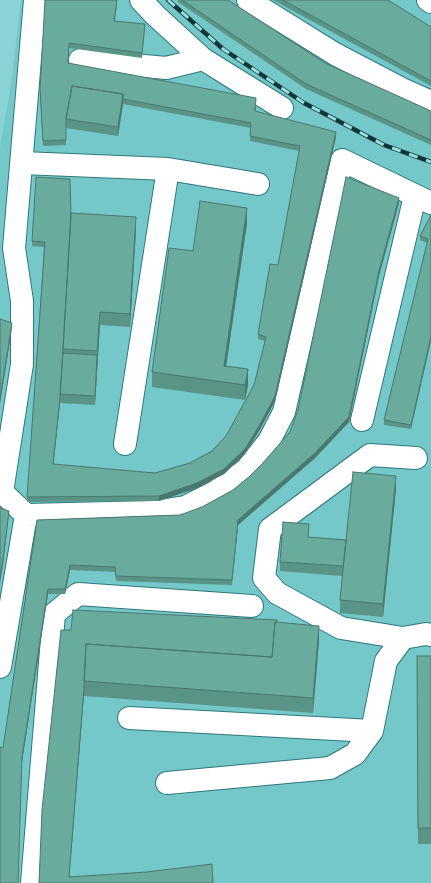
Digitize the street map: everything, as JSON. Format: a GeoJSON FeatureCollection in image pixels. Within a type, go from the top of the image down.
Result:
{"type":"FeatureCollection","features":[{"type":"Feature","properties":{"kind":"lane"},"geometry":{"type":"LineString","coordinates":[[35,0],[14,248],[22,301],[22,364],[1,492],[26,515],[153,512],[185,507],[215,492],[246,470],[269,441],[284,412],[342,160],[423,200],[362,420]]}},
{"type":"Feature","properties":{"kind":"lane"},"geometry":{"type":"LineString","coordinates":[[141,0],[155,15],[203,59],[282,108]]}},
{"type":"Feature","properties":{"kind":"lane"},"geometry":{"type":"LineString","coordinates":[[248,0],[335,54],[402,89],[431,102]]}},
{"type":"Feature","properties":{"kind":"lane"},"geometry":{"type":"LineString","coordinates":[[80,60],[166,68],[203,59]]}},
{"type":"Feature","properties":{"kind":"lane"},"geometry":{"type":"LineString","coordinates":[[22,163],[168,169],[258,184]]}},
{"type":"Feature","properties":{"kind":"lane"},"geometry":{"type":"LineString","coordinates":[[125,444],[168,169]]}},
{"type":"Feature","properties":{"kind":"lane"},"geometry":{"type":"LineString","coordinates":[[416,458],[370,456],[270,529],[264,578],[277,594],[341,628],[403,638],[431,634]]}},
{"type":"Feature","properties":{"kind":"lane"},"geometry":{"type":"LineString","coordinates":[[0,666],[26,515]]}},
{"type":"Feature","properties":{"kind":"lane"},"geometry":{"type":"LineString","coordinates":[[32,883],[54,614],[78,594],[252,606]]}},
{"type":"Feature","properties":{"kind":"lane"},"geometry":{"type":"LineString","coordinates":[[167,783],[330,768],[355,754],[372,731],[386,661],[403,638]]}},
{"type":"Feature","properties":{"kind":"lane"},"geometry":{"type":"LineString","coordinates":[[129,718],[372,731]]}},
{"type":"Feature","properties":{"kind":"shaded area"},"geometry":{"type":"Polygon","coordinates":[[[21,0],[431,0],[431,883],[0,883],[0,148],[11,83],[21,0]]]}},
{"type":"Feature","properties":{"kind":"building"},"geometry":{"type":"Polygon","coordinates":[[[45,0],[117,0],[114,21],[145,24],[142,53],[69,43],[68,63],[256,98],[255,111],[336,132],[275,396],[245,449],[224,469],[197,483],[159,496],[27,497],[45,242],[32,241],[36,177],[70,179],[71,215],[60,398],[53,464],[155,473],[190,463],[212,451],[226,436],[254,385],[266,337],[258,334],[270,264],[278,265],[300,146],[250,136],[251,123],[123,99],[123,94],[72,86],[66,119],[66,140],[43,141],[40,89],[45,0]]]}},
{"type":"Feature","properties":{"kind":"building"},"geometry":{"type":"Polygon","coordinates":[[[182,0],[228,0],[325,63],[431,111],[431,140],[306,84],[182,0]]]}},
{"type":"Feature","properties":{"kind":"building"},"geometry":{"type":"Polygon","coordinates":[[[283,0],[388,0],[431,27],[431,81],[283,0]]]}},
{"type":"Feature","properties":{"kind":"building"},"geometry":{"type":"Polygon","coordinates":[[[72,86],[123,94],[118,127],[66,119],[72,86]]]}},
{"type":"Feature","properties":{"kind":"building"},"geometry":{"type":"Polygon","coordinates":[[[346,177],[399,198],[379,271],[349,417],[315,453],[238,520],[232,580],[116,576],[115,567],[70,565],[65,589],[48,589],[22,757],[18,883],[0,883],[0,747],[3,748],[37,520],[180,515],[202,507],[233,490],[262,464],[290,432],[298,410],[346,177]]]}},
{"type":"Feature","properties":{"kind":"building"},"geometry":{"type":"Polygon","coordinates":[[[200,201],[247,208],[224,366],[248,369],[245,385],[152,372],[169,248],[193,251],[200,201]]]}},
{"type":"Feature","properties":{"kind":"building"},"geometry":{"type":"Polygon","coordinates":[[[71,213],[136,217],[130,314],[100,312],[97,351],[63,349],[71,213]]]}},
{"type":"Feature","properties":{"kind":"building"},"geometry":{"type":"Polygon","coordinates":[[[431,215],[431,336],[411,425],[384,420],[428,239],[420,236],[431,215]]]}},
{"type":"Feature","properties":{"kind":"building"},"geometry":{"type":"Polygon","coordinates":[[[0,319],[12,323],[0,399],[0,319]]]}},
{"type":"Feature","properties":{"kind":"building"},"geometry":{"type":"Polygon","coordinates":[[[63,353],[97,355],[95,396],[60,394],[63,353]]]}},
{"type":"Feature","properties":{"kind":"building"},"geometry":{"type":"Polygon","coordinates":[[[353,472],[396,476],[383,604],[340,600],[353,472]]]}},
{"type":"Feature","properties":{"kind":"building"},"geometry":{"type":"Polygon","coordinates":[[[0,508],[9,511],[0,578],[0,508]]]}},
{"type":"Feature","properties":{"kind":"building"},"geometry":{"type":"Polygon","coordinates":[[[283,522],[309,524],[308,537],[346,540],[343,566],[280,562],[283,522]]]}},
{"type":"Feature","properties":{"kind":"building"},"geometry":{"type":"Polygon","coordinates":[[[73,610],[277,620],[277,623],[275,622],[272,657],[86,644],[84,688],[69,877],[147,872],[212,864],[213,883],[39,883],[42,810],[61,630],[71,630],[73,610]]]}},
{"type":"Feature","properties":{"kind":"building"},"geometry":{"type":"Polygon","coordinates":[[[275,622],[319,626],[313,698],[84,681],[86,644],[272,657],[275,622]]]}},
{"type":"Feature","properties":{"kind":"building"},"geometry":{"type":"Polygon","coordinates":[[[417,656],[431,656],[431,828],[418,828],[417,656]]]}},
{"type":"Feature","properties":{"kind":"railway"},"geometry":{"type":"LineString","coordinates":[[168,0],[223,49],[304,103],[384,145],[431,162]]}}]}
